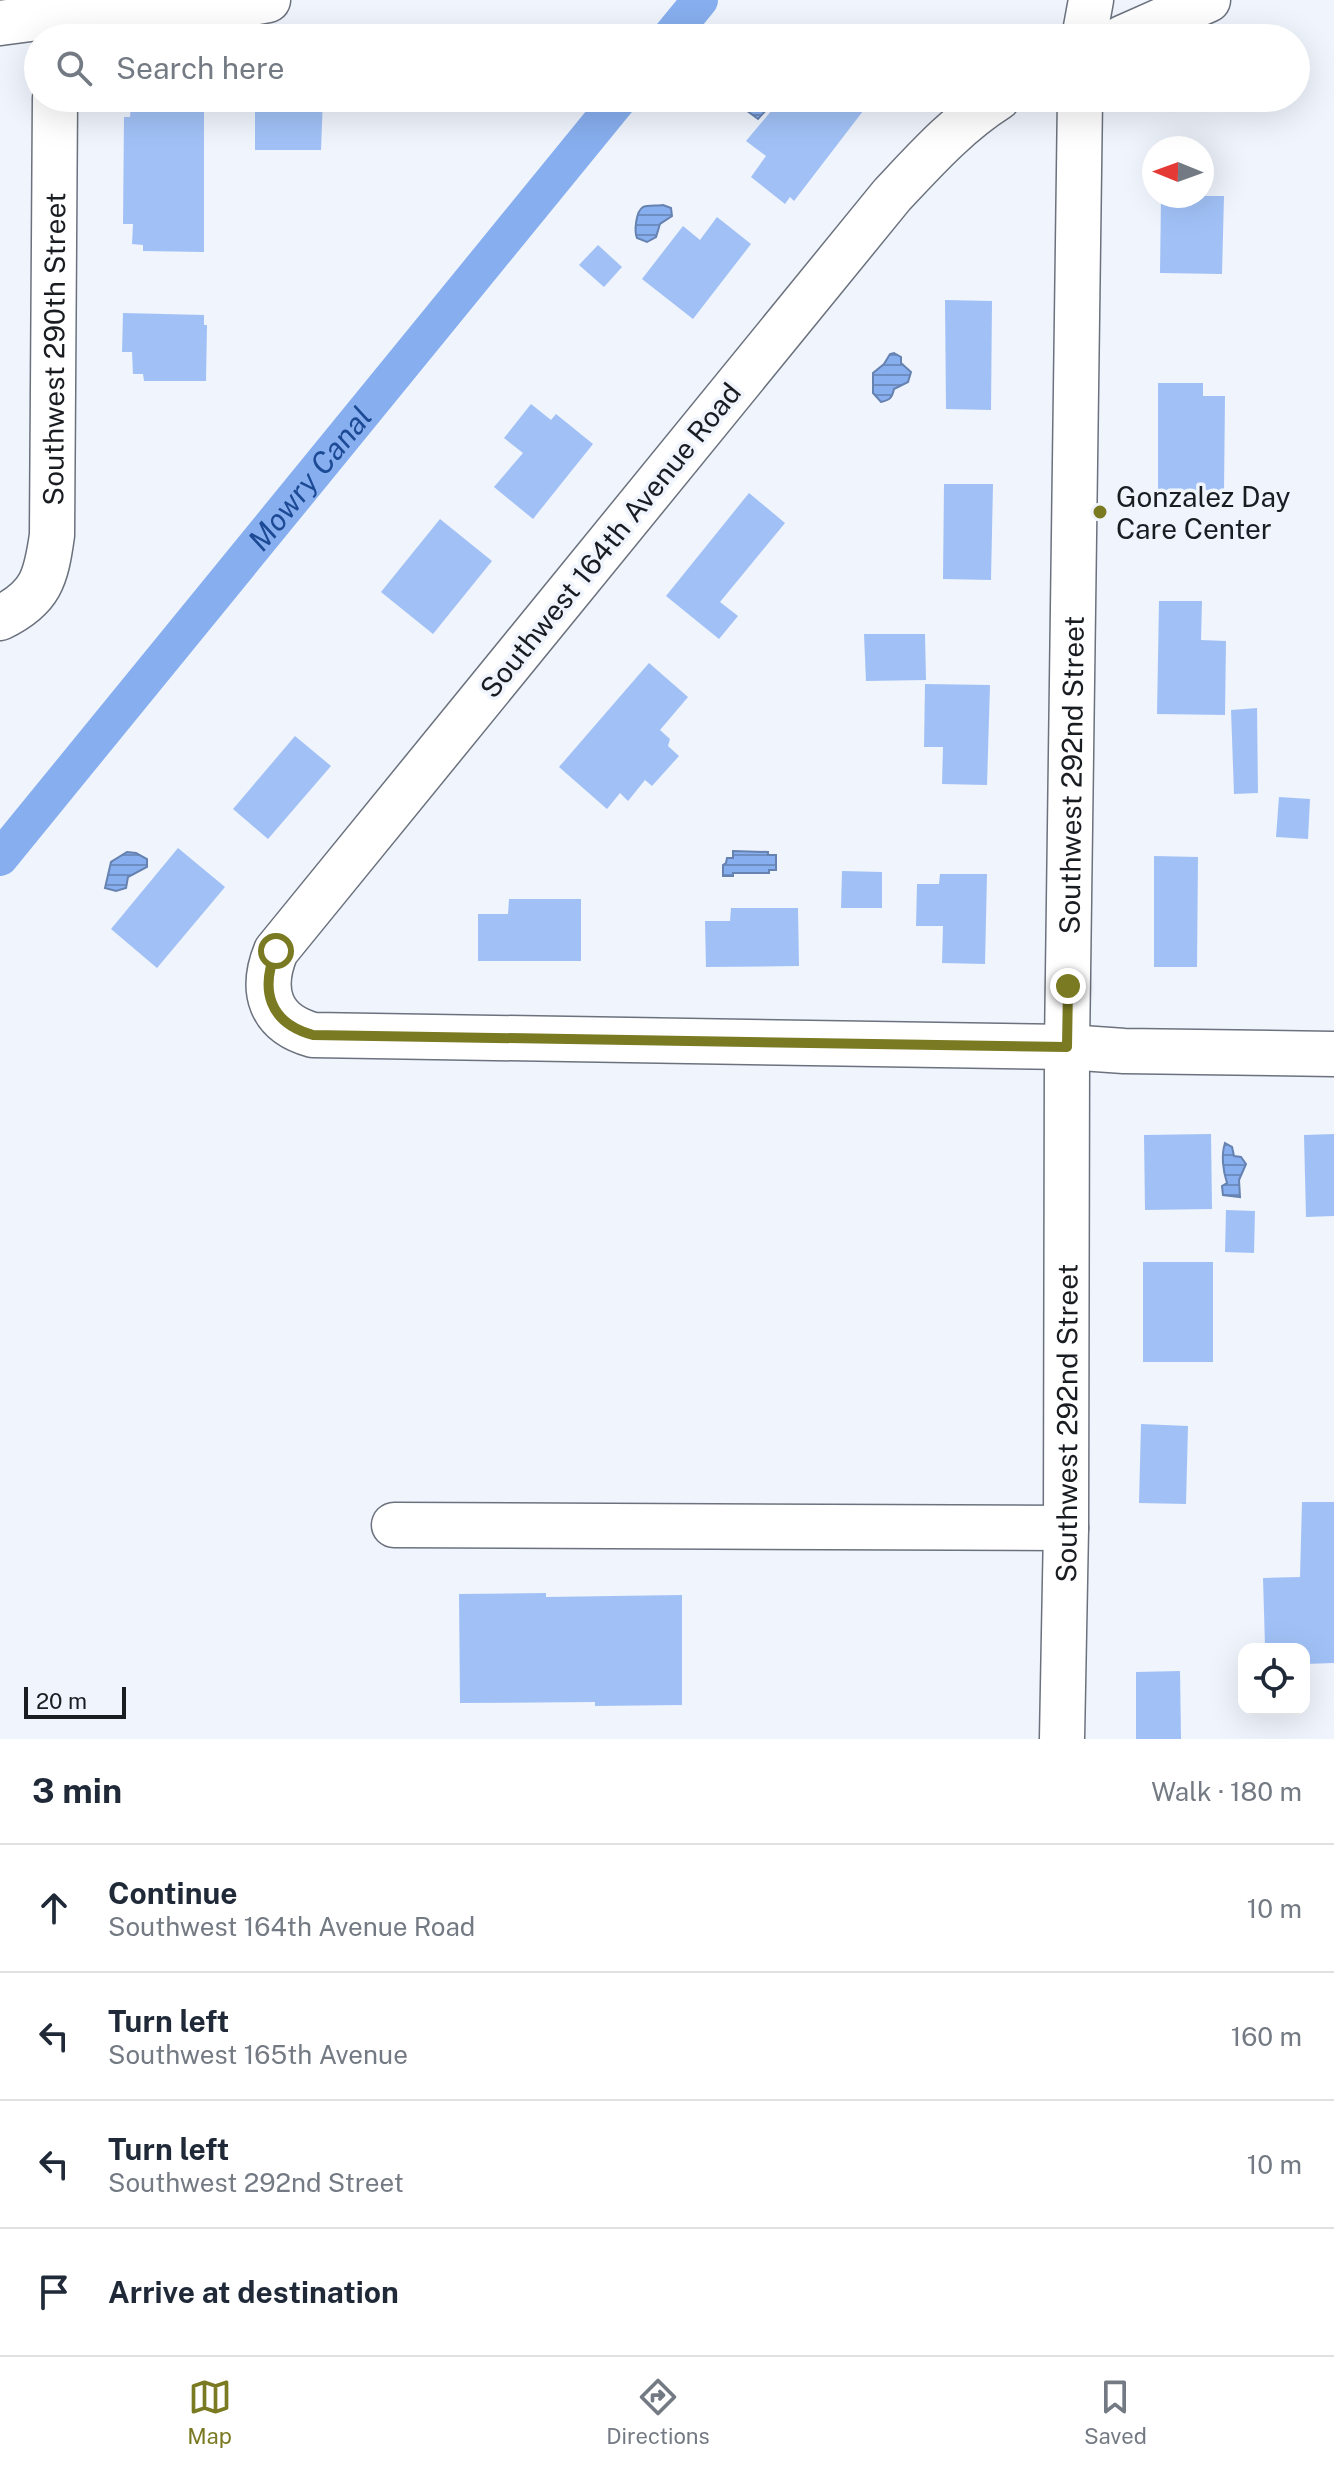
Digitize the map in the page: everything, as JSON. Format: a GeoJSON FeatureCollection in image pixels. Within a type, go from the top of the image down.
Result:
{"type":"FeatureCollection","features":[{"type":"Feature","properties":{"kind":"street"},"geometry":{"type":"LineString","coordinates":[[0,23],[83,12],[207,11],[268,0]]}},
{"type":"Feature","properties":{"kind":"street"},"geometry":{"type":"LineString","coordinates":[[1087,24],[1091,0]]}},
{"type":"Feature","properties":{"kind":"street"},"geometry":{"type":"LineString","coordinates":[[1154,24],[1208,0]]}},
{"type":"Feature","properties":{"kind":"street","name":"Southwest 290th Street"},"geometry":{"type":"LineString","coordinates":[[17,606],[45,573],[52,535],[55,112]]}},
{"type":"Feature","properties":{"kind":"street","name":"Southwest 164th Avenue Road"},"geometry":{"type":"LineString","coordinates":[[978,112],[892,195],[276,951],[269,978],[269,996],[274,1010],[285,1023],[313,1035],[1067,1047]]}},
{"type":"Feature","properties":{"kind":"street","name":"Southwest 292nd Street"},"geometry":{"type":"LineString","coordinates":[[1062,1739],[1066,1528],[1067,1047],[1080,112]]}},
{"type":"Feature","properties":{"kind":"street"},"geometry":{"type":"LineString","coordinates":[[1067,1047],[1124,1051],[1334,1054]]}},
{"type":"Feature","properties":{"kind":"street"},"geometry":{"type":"LineString","coordinates":[[394,1525],[1066,1528]]}},
{"type":"Feature","properties":{"kind":"water"},"geometry":{"type":"Polygon","coordinates":[[[749,112],[764,112],[758,119],[749,112]]]}},
{"type":"Feature","properties":{"kind":"water"},"geometry":{"type":"Polygon","coordinates":[[[663,205],[671,208],[672,216],[660,224],[656,237],[647,242],[637,238],[636,221],[641,209],[663,205]]]}},
{"type":"Feature","properties":{"kind":"water"},"geometry":{"type":"Polygon","coordinates":[[[894,353],[901,357],[901,363],[911,372],[908,382],[894,389],[890,398],[881,402],[873,393],[873,373],[894,353]]]}},
{"type":"Feature","properties":{"kind":"water"},"geometry":{"type":"Polygon","coordinates":[[[733,851],[776,855],[776,870],[723,876],[723,865],[727,858],[733,858],[733,851]]]}},
{"type":"Feature","properties":{"kind":"water"},"geometry":{"type":"Polygon","coordinates":[[[127,852],[147,859],[147,867],[128,877],[126,888],[116,891],[105,888],[111,862],[127,852]]]}},
{"type":"Feature","properties":{"kind":"water"},"geometry":{"type":"Polygon","coordinates":[[[1225,1143],[1232,1147],[1234,1156],[1241,1157],[1246,1164],[1239,1180],[1240,1197],[1223,1195],[1222,1186],[1227,1183],[1223,1163],[1225,1143]]]}},
{"type":"Feature","properties":{"kind":"building"},"geometry":{"type":"Polygon","coordinates":[[[130,112],[204,112],[204,252],[143,251],[143,245],[132,244],[133,224],[123,224],[124,117],[130,117],[130,112]]]}},
{"type":"Feature","properties":{"kind":"building"},"geometry":{"type":"Polygon","coordinates":[[[255,112],[322,112],[321,150],[255,150],[255,112]]]}},
{"type":"Feature","properties":{"kind":"building"},"geometry":{"type":"Polygon","coordinates":[[[770,112],[862,112],[794,201],[790,197],[785,204],[751,177],[766,156],[746,141],[770,112]]]}},
{"type":"Feature","properties":{"kind":"building"},"geometry":{"type":"Polygon","coordinates":[[[1214,196],[1224,196],[1222,274],[1160,273],[1161,208],[1214,208],[1214,196]]]}},
{"type":"Feature","properties":{"kind":"building"},"geometry":{"type":"Polygon","coordinates":[[[717,217],[751,244],[693,319],[642,279],[683,226],[700,240],[717,217]]]}},
{"type":"Feature","properties":{"kind":"building"},"geometry":{"type":"Polygon","coordinates":[[[598,245],[622,267],[604,287],[579,265],[598,245]]]}},
{"type":"Feature","properties":{"kind":"building"},"geometry":{"type":"Polygon","coordinates":[[[945,300],[992,301],[991,410],[946,409],[945,300]]]}},
{"type":"Feature","properties":{"kind":"building"},"geometry":{"type":"Polygon","coordinates":[[[123,313],[204,315],[204,325],[207,325],[206,381],[144,381],[143,374],[133,374],[132,352],[122,352],[123,313]]]}},
{"type":"Feature","properties":{"kind":"building"},"geometry":{"type":"Polygon","coordinates":[[[1158,383],[1203,383],[1203,396],[1225,396],[1224,490],[1205,490],[1205,496],[1158,495],[1158,383]]]}},
{"type":"Feature","properties":{"kind":"building"},"geometry":{"type":"Polygon","coordinates":[[[531,404],[551,420],[556,414],[593,444],[533,519],[494,487],[523,453],[504,438],[531,404]]]}},
{"type":"Feature","properties":{"kind":"building"},"geometry":{"type":"Polygon","coordinates":[[[944,484],[993,484],[991,580],[943,579],[944,484]]]}},
{"type":"Feature","properties":{"kind":"building"},"geometry":{"type":"Polygon","coordinates":[[[749,493],[785,523],[720,602],[738,616],[719,639],[666,596],[749,493]]]}},
{"type":"Feature","properties":{"kind":"building"},"geometry":{"type":"Polygon","coordinates":[[[440,519],[492,561],[433,634],[381,592],[440,519]]]}},
{"type":"Feature","properties":{"kind":"building"},"geometry":{"type":"Polygon","coordinates":[[[1159,601],[1202,601],[1201,640],[1226,641],[1225,715],[1157,714],[1159,601]]]}},
{"type":"Feature","properties":{"kind":"building"},"geometry":{"type":"Polygon","coordinates":[[[864,634],[925,634],[926,680],[866,681],[864,634]]]}},
{"type":"Feature","properties":{"kind":"building"},"geometry":{"type":"Polygon","coordinates":[[[649,663],[688,697],[660,730],[670,739],[668,746],[679,756],[652,786],[645,780],[628,801],[620,793],[607,809],[559,767],[649,663]]]}},
{"type":"Feature","properties":{"kind":"building"},"geometry":{"type":"Polygon","coordinates":[[[925,684],[990,685],[987,785],[942,784],[943,747],[924,747],[925,684]]]}},
{"type":"Feature","properties":{"kind":"building"},"geometry":{"type":"Polygon","coordinates":[[[1257,708],[1258,793],[1234,794],[1231,710],[1257,708]]]}},
{"type":"Feature","properties":{"kind":"building"},"geometry":{"type":"Polygon","coordinates":[[[295,736],[331,766],[268,839],[233,809],[295,736]]]}},
{"type":"Feature","properties":{"kind":"building"},"geometry":{"type":"Polygon","coordinates":[[[1279,797],[1310,799],[1308,839],[1276,837],[1279,797]]]}},
{"type":"Feature","properties":{"kind":"building"},"geometry":{"type":"Polygon","coordinates":[[[178,848],[225,887],[157,968],[111,929],[178,848]]]}},
{"type":"Feature","properties":{"kind":"building"},"geometry":{"type":"Polygon","coordinates":[[[1154,856],[1198,857],[1197,967],[1154,967],[1154,856]]]}},
{"type":"Feature","properties":{"kind":"building"},"geometry":{"type":"Polygon","coordinates":[[[842,871],[882,872],[882,908],[841,908],[842,871]]]}},
{"type":"Feature","properties":{"kind":"building"},"geometry":{"type":"Polygon","coordinates":[[[940,874],[987,874],[985,964],[942,963],[943,926],[916,926],[917,884],[939,884],[940,874]]]}},
{"type":"Feature","properties":{"kind":"building"},"geometry":{"type":"Polygon","coordinates":[[[509,899],[581,899],[581,961],[478,961],[478,914],[508,914],[509,899]]]}},
{"type":"Feature","properties":{"kind":"building"},"geometry":{"type":"Polygon","coordinates":[[[731,908],[798,908],[799,966],[706,967],[705,921],[730,921],[731,908]]]}},
{"type":"Feature","properties":{"kind":"building"},"geometry":{"type":"Polygon","coordinates":[[[1211,1134],[1212,1209],[1145,1210],[1144,1135],[1211,1134]]]}},
{"type":"Feature","properties":{"kind":"building"},"geometry":{"type":"Polygon","coordinates":[[[1334,1134],[1334,1216],[1306,1217],[1304,1135],[1334,1134]]]}},
{"type":"Feature","properties":{"kind":"building"},"geometry":{"type":"Polygon","coordinates":[[[1226,1210],[1255,1211],[1254,1253],[1225,1252],[1226,1210]]]}},
{"type":"Feature","properties":{"kind":"building"},"geometry":{"type":"Polygon","coordinates":[[[1143,1262],[1213,1262],[1213,1362],[1143,1362],[1143,1262]]]}},
{"type":"Feature","properties":{"kind":"building"},"geometry":{"type":"Polygon","coordinates":[[[1141,1424],[1188,1426],[1186,1504],[1139,1503],[1141,1424]]]}},
{"type":"Feature","properties":{"kind":"building"},"geometry":{"type":"Polygon","coordinates":[[[1302,1502],[1334,1502],[1334,1663],[1310,1664],[1310,1643],[1265,1643],[1263,1578],[1300,1577],[1302,1502]]]}},
{"type":"Feature","properties":{"kind":"building"},"geometry":{"type":"Polygon","coordinates":[[[546,1593],[546,1597],[682,1595],[682,1705],[460,1703],[459,1594],[546,1593]]]}},
{"type":"Feature","properties":{"kind":"building"},"geometry":{"type":"Polygon","coordinates":[[[1180,1671],[1181,1739],[1136,1739],[1136,1672],[1180,1671]]]}},
{"type":"Feature","properties":{"kind":"waterway","name":"Mowry Canal"},"geometry":{"type":"LineString","coordinates":[[680,24],[700,0]]}},
{"type":"Feature","properties":{"kind":"waterway","name":"Mowry Canal"},"geometry":{"type":"LineString","coordinates":[[0,858],[609,112]]}},
{"type":"Feature","properties":{"kind":"place","name":"Gonzalez Day Care Center"},"geometry":{"type":"Point","coordinates":[1100,512]}},
{"type":"Feature","properties":{"kind":"route"},"geometry":{"type":"LineString","coordinates":[[276,951],[269,978],[269,996],[274,1010],[285,1023],[313,1035],[1067,1047],[1068,986]]}}]}
